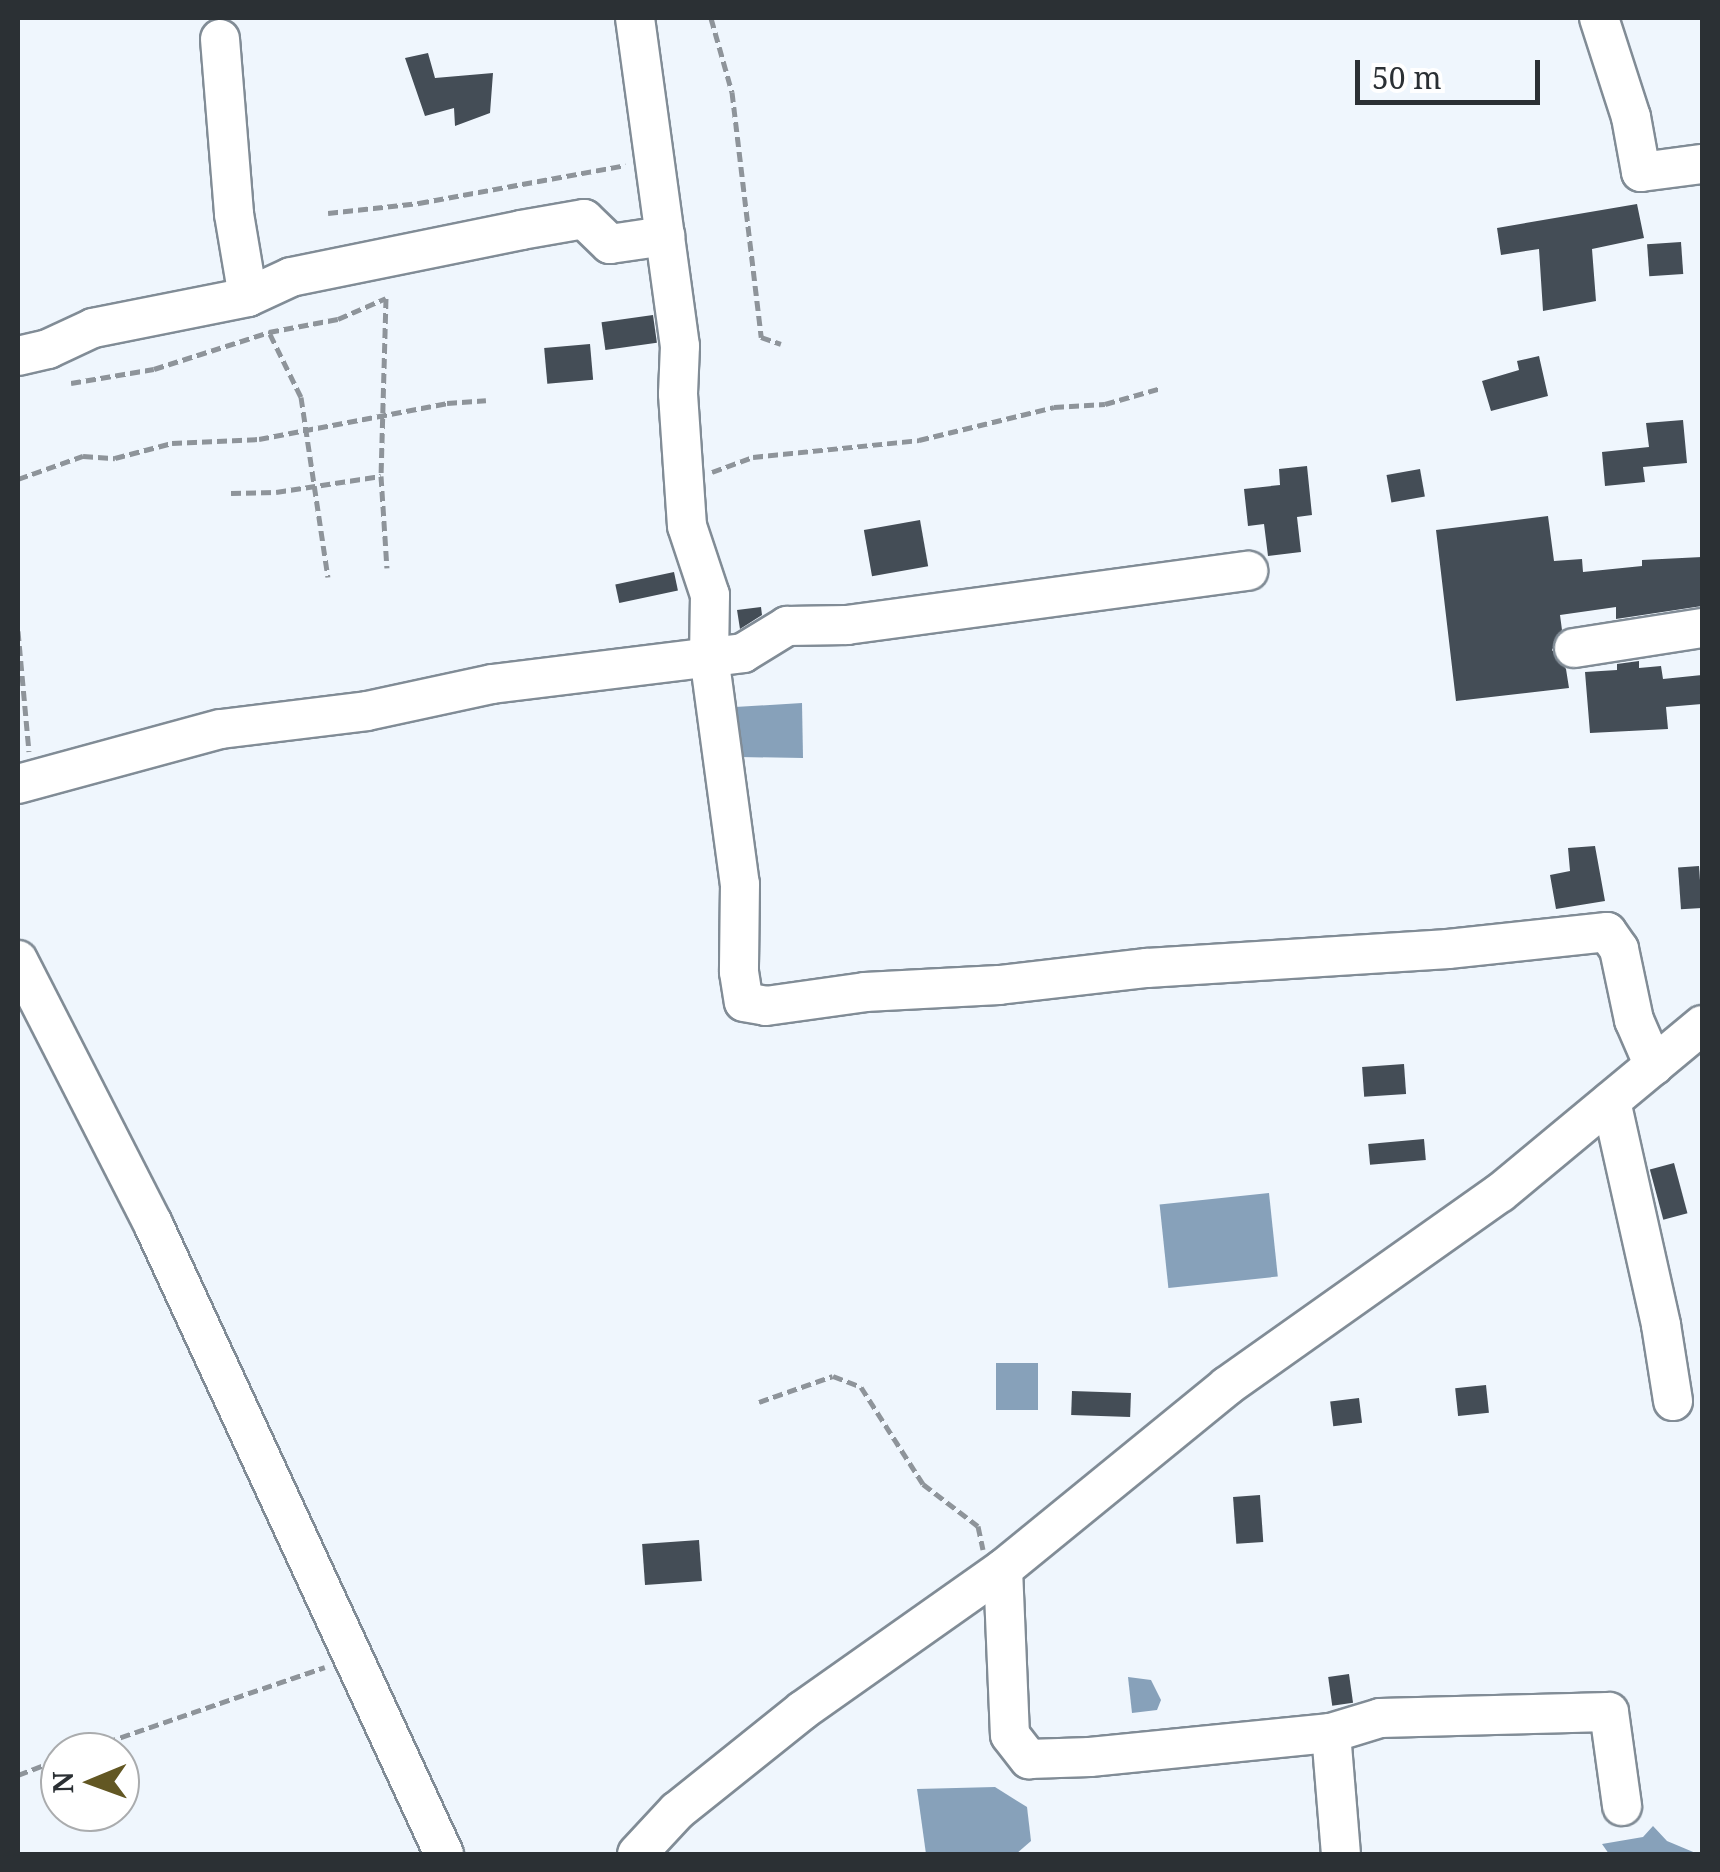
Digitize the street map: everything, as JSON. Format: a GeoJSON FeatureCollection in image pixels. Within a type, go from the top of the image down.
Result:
{"type":"FeatureCollection","features":[{"type":"Feature","properties":{"kind":"street"},"geometry":{"type":"LineString","coordinates":[[635,18],[680,346],[687,526],[710,594],[709,656],[740,884],[744,1002],[766,1006],[866,992],[999,985],[1147,968],[1448,949],[1607,932],[1619,949],[1634,1020],[1654,1066]]}},
{"type":"Feature","properties":{"kind":"street"},"geometry":{"type":"LineString","coordinates":[[1599,18],[1632,117],[1641,172],[1702,164]]}},
{"type":"Feature","properties":{"kind":"street"},"geometry":{"type":"LineString","coordinates":[[220,39],[234,214],[248,297]]}},
{"type":"Feature","properties":{"kind":"street"},"geometry":{"type":"LineString","coordinates":[[18,356],[48,349],[93,328],[248,297],[290,277],[584,219],[610,244],[665,236]]}},
{"type":"Feature","properties":{"kind":"street"},"geometry":{"type":"LineString","coordinates":[[25,781],[221,730],[367,710],[492,684],[744,653],[787,626],[847,624],[1248,571]]}},
{"type":"Feature","properties":{"kind":"street"},"geometry":{"type":"LineString","coordinates":[[1574,648],[1702,628]]}},
{"type":"Feature","properties":{"kind":"street"},"geometry":{"type":"LineString","coordinates":[[18,960],[152,1224],[444,1854]]}},
{"type":"Feature","properties":{"kind":"street"},"geometry":{"type":"LineString","coordinates":[[637,1854],[677,1811],[803,1710],[996,1574],[1227,1386],[1485,1204],[1702,1025]]}},
{"type":"Feature","properties":{"kind":"street"},"geometry":{"type":"LineString","coordinates":[[1611,1101],[1661,1325],[1672,1400]]}},
{"type":"Feature","properties":{"kind":"street"},"geometry":{"type":"LineString","coordinates":[[996,1574],[1010,1734],[1029,1758],[1090,1758],[1331,1733],[1380,1718],[1608,1712],[1622,1806]]}},
{"type":"Feature","properties":{"kind":"street"},"geometry":{"type":"LineString","coordinates":[[1331,1733],[1341,1854]]}},
{"type":"Feature","properties":{"kind":"path"},"geometry":{"type":"LineString","coordinates":[[710,18],[732,92],[761,337],[781,344]]}},
{"type":"Feature","properties":{"kind":"path"},"geometry":{"type":"LineString","coordinates":[[328,213],[420,204],[656,162]]}},
{"type":"Feature","properties":{"kind":"path"},"geometry":{"type":"LineString","coordinates":[[71,383],[154,370],[269,332],[338,319],[386,298],[381,476],[387,568]]}},
{"type":"Feature","properties":{"kind":"path"},"geometry":{"type":"LineString","coordinates":[[269,332],[301,397],[328,576]]}},
{"type":"Feature","properties":{"kind":"path"},"geometry":{"type":"LineString","coordinates":[[684,476],[712,472],[753,457],[919,440],[1054,407],[1105,404],[1161,388]]}},
{"type":"Feature","properties":{"kind":"path"},"geometry":{"type":"LineString","coordinates":[[18,479],[83,456],[115,458],[172,443],[259,439],[432,406],[486,400]]}},
{"type":"Feature","properties":{"kind":"path"},"geometry":{"type":"LineString","coordinates":[[232,492],[276,492],[381,476]]}},
{"type":"Feature","properties":{"kind":"path"},"geometry":{"type":"LineString","coordinates":[[18,631],[25,781]]}},
{"type":"Feature","properties":{"kind":"path"},"geometry":{"type":"LineString","coordinates":[[759,1402],[833,1376],[861,1387],[923,1484],[978,1526],[996,1574]]}},
{"type":"Feature","properties":{"kind":"path"},"geometry":{"type":"LineString","coordinates":[[136,1732],[352,1658]]}},
{"type":"Feature","properties":{"kind":"water"},"geometry":{"type":"Polygon","coordinates":[[[802,703],[803,758],[740,757],[735,707],[802,703]]]}},
{"type":"Feature","properties":{"kind":"water"},"geometry":{"type":"Polygon","coordinates":[[[1269,1193],[1278,1277],[1168,1288],[1160,1204],[1269,1193]]]}},
{"type":"Feature","properties":{"kind":"water"},"geometry":{"type":"Polygon","coordinates":[[[996,1363],[1038,1363],[1038,1410],[996,1410],[996,1363]]]}},
{"type":"Feature","properties":{"kind":"water"},"geometry":{"type":"Polygon","coordinates":[[[1128,1677],[1151,1680],[1161,1700],[1157,1710],[1132,1713],[1128,1677]]]}},
{"type":"Feature","properties":{"kind":"water"},"geometry":{"type":"Polygon","coordinates":[[[995,1787],[1027,1807],[1031,1841],[1016,1854],[926,1854],[917,1789],[995,1787]]]}},
{"type":"Feature","properties":{"kind":"water"},"geometry":{"type":"Polygon","coordinates":[[[1653,1826],[1667,1841],[1698,1854],[1609,1854],[1602,1844],[1643,1837],[1653,1826]]]}},
{"type":"Feature","properties":{"kind":"building"},"geometry":{"type":"Polygon","coordinates":[[[428,53],[435,78],[493,73],[490,113],[455,126],[454,108],[425,116],[405,58],[428,53]]]}},
{"type":"Feature","properties":{"kind":"building"},"geometry":{"type":"Polygon","coordinates":[[[1637,204],[1644,238],[1592,249],[1596,301],[1543,311],[1539,249],[1501,255],[1497,228],[1637,204]]]}},
{"type":"Feature","properties":{"kind":"building"},"geometry":{"type":"Polygon","coordinates":[[[1681,242],[1683,274],[1649,276],[1647,244],[1681,242]]]}},
{"type":"Feature","properties":{"kind":"building"},"geometry":{"type":"Polygon","coordinates":[[[653,315],[657,343],[605,350],[602,322],[653,315]]]}},
{"type":"Feature","properties":{"kind":"building"},"geometry":{"type":"Polygon","coordinates":[[[590,344],[593,380],[547,384],[544,348],[590,344]]]}},
{"type":"Feature","properties":{"kind":"building"},"geometry":{"type":"Polygon","coordinates":[[[1539,356],[1548,396],[1491,411],[1482,381],[1519,370],[1517,361],[1539,356]]]}},
{"type":"Feature","properties":{"kind":"building"},"geometry":{"type":"Polygon","coordinates":[[[1683,420],[1687,463],[1643,467],[1645,482],[1605,486],[1602,452],[1649,447],[1646,423],[1683,420]]]}},
{"type":"Feature","properties":{"kind":"building"},"geometry":{"type":"Polygon","coordinates":[[[1307,466],[1312,515],[1297,517],[1301,552],[1268,556],[1264,524],[1248,526],[1244,489],[1280,485],[1279,469],[1307,466]]]}},
{"type":"Feature","properties":{"kind":"building"},"geometry":{"type":"Polygon","coordinates":[[[1420,469],[1425,497],[1391,502],[1387,475],[1420,469]]]}},
{"type":"Feature","properties":{"kind":"building"},"geometry":{"type":"Polygon","coordinates":[[[1548,516],[1554,561],[1582,559],[1583,572],[1642,566],[1642,560],[1702,557],[1702,606],[1616,619],[1616,607],[1560,615],[1562,630],[1552,650],[1566,669],[1569,688],[1456,701],[1436,530],[1548,516]]]}},
{"type":"Feature","properties":{"kind":"building"},"geometry":{"type":"Polygon","coordinates":[[[920,520],[928,566],[872,576],[864,530],[920,520]]]}},
{"type":"Feature","properties":{"kind":"building"},"geometry":{"type":"Polygon","coordinates":[[[674,572],[678,591],[619,603],[615,584],[674,572]]]}},
{"type":"Feature","properties":{"kind":"building"},"geometry":{"type":"Polygon","coordinates":[[[761,607],[762,615],[740,629],[737,610],[761,607]]]}},
{"type":"Feature","properties":{"kind":"building"},"geometry":{"type":"Polygon","coordinates":[[[1639,661],[1639,668],[1661,666],[1663,679],[1702,675],[1702,704],[1666,707],[1668,729],[1590,733],[1585,672],[1617,670],[1617,664],[1639,661]]]}},
{"type":"Feature","properties":{"kind":"building"},"geometry":{"type":"Polygon","coordinates":[[[1595,846],[1605,901],[1556,909],[1550,875],[1570,871],[1568,848],[1595,846]]]}},
{"type":"Feature","properties":{"kind":"building"},"geometry":{"type":"Polygon","coordinates":[[[1699,866],[1702,908],[1681,909],[1678,867],[1699,866]]]}},
{"type":"Feature","properties":{"kind":"building"},"geometry":{"type":"Polygon","coordinates":[[[1404,1064],[1406,1094],[1364,1097],[1362,1067],[1404,1064]]]}},
{"type":"Feature","properties":{"kind":"building"},"geometry":{"type":"Polygon","coordinates":[[[1424,1139],[1426,1160],[1370,1165],[1368,1144],[1424,1139]]]}},
{"type":"Feature","properties":{"kind":"building"},"geometry":{"type":"Polygon","coordinates":[[[1674,1163],[1687,1213],[1663,1220],[1650,1169],[1674,1163]]]}},
{"type":"Feature","properties":{"kind":"building"},"geometry":{"type":"Polygon","coordinates":[[[1486,1385],[1489,1413],[1458,1416],[1455,1388],[1486,1385]]]}},
{"type":"Feature","properties":{"kind":"building"},"geometry":{"type":"Polygon","coordinates":[[[1072,1391],[1131,1393],[1130,1417],[1071,1415],[1072,1391]]]}},
{"type":"Feature","properties":{"kind":"building"},"geometry":{"type":"Polygon","coordinates":[[[1359,1398],[1362,1423],[1333,1426],[1330,1402],[1359,1398]]]}},
{"type":"Feature","properties":{"kind":"building"},"geometry":{"type":"Polygon","coordinates":[[[1260,1495],[1263,1542],[1236,1544],[1233,1497],[1260,1495]]]}},
{"type":"Feature","properties":{"kind":"building"},"geometry":{"type":"Polygon","coordinates":[[[699,1540],[702,1581],[645,1585],[642,1544],[699,1540]]]}},
{"type":"Feature","properties":{"kind":"building"},"geometry":{"type":"Polygon","coordinates":[[[1349,1674],[1353,1703],[1332,1706],[1328,1677],[1349,1674]]]}}]}
